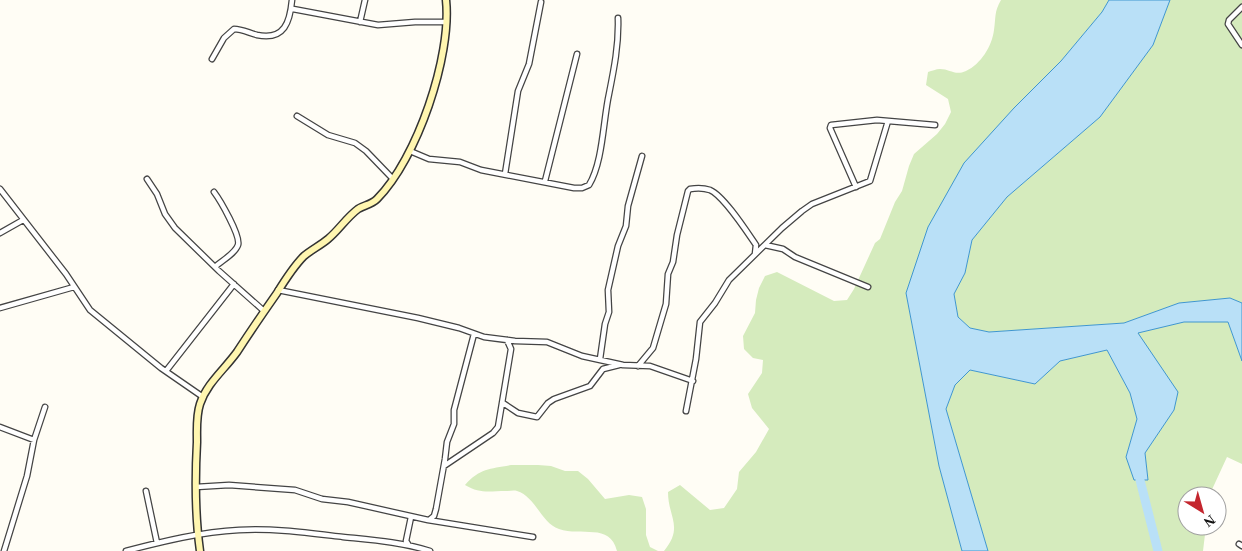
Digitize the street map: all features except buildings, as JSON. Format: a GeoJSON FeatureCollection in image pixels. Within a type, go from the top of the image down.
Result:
{"type":"FeatureCollection","features":[{"type":"Feature","properties":{"kind":"main road"},"geometry":{"type":"LineString","coordinates":[[200,551],[196,486],[197,419],[203,397],[210,384],[227,366],[278,290],[304,256],[328,240],[359,208],[373,203],[393,179],[415,142],[434,92],[444,44],[446,0]]}},
{"type":"Feature","properties":{"kind":"street"},"geometry":{"type":"LineString","coordinates":[[212,58],[231,30],[237,29],[254,34],[272,35],[278,32],[287,25],[293,9],[291,7],[292,0]]}},
{"type":"Feature","properties":{"kind":"street"},"geometry":{"type":"LineString","coordinates":[[360,22],[364,0]]}},
{"type":"Feature","properties":{"kind":"street"},"geometry":{"type":"LineString","coordinates":[[505,174],[518,91],[529,64],[541,2]]}},
{"type":"Feature","properties":{"kind":"street"},"geometry":{"type":"LineString","coordinates":[[1242,7],[1229,20],[1228,24],[1242,45]]}},
{"type":"Feature","properties":{"kind":"street"},"geometry":{"type":"LineString","coordinates":[[293,9],[384,26],[415,22],[446,22]]}},
{"type":"Feature","properties":{"kind":"street"},"geometry":{"type":"LineString","coordinates":[[410,151],[429,159],[460,162],[481,170],[574,188],[586,187],[591,182],[598,159],[608,95],[614,74],[618,18]]}},
{"type":"Feature","properties":{"kind":"street"},"geometry":{"type":"LineString","coordinates":[[545,181],[577,54]]}},
{"type":"Feature","properties":{"kind":"street"},"geometry":{"type":"LineString","coordinates":[[297,116],[328,135],[355,143],[366,151],[393,179]]}},
{"type":"Feature","properties":{"kind":"street"},"geometry":{"type":"LineString","coordinates":[[686,411],[693,381],[701,320],[715,303],[729,280],[802,211],[812,204],[870,181],[888,121]]}},
{"type":"Feature","properties":{"kind":"street"},"geometry":{"type":"LineString","coordinates":[[856,187],[830,126],[833,124],[888,121],[935,125]]}},
{"type":"Feature","properties":{"kind":"street"},"geometry":{"type":"LineString","coordinates":[[600,360],[605,324],[610,312],[608,290],[618,246],[626,226],[628,206],[642,156]]}},
{"type":"Feature","properties":{"kind":"street"},"geometry":{"type":"LineString","coordinates":[[148,179],[169,221],[215,267],[264,311]]}},
{"type":"Feature","properties":{"kind":"street"},"geometry":{"type":"LineString","coordinates":[[0,189],[66,274],[90,310],[166,371],[203,397]]}},
{"type":"Feature","properties":{"kind":"street"},"geometry":{"type":"LineString","coordinates":[[638,366],[653,348],[666,304],[668,274],[673,262],[677,235],[690,189],[706,189],[716,194],[756,245],[754,255]]}},
{"type":"Feature","properties":{"kind":"street"},"geometry":{"type":"LineString","coordinates":[[214,192],[224,206],[239,240],[237,248],[215,267]]}},
{"type":"Feature","properties":{"kind":"street"},"geometry":{"type":"LineString","coordinates":[[0,233],[23,220]]}},
{"type":"Feature","properties":{"kind":"street"},"geometry":{"type":"LineString","coordinates":[[765,246],[783,249],[795,257],[868,287]]}},
{"type":"Feature","properties":{"kind":"street"},"geometry":{"type":"LineString","coordinates":[[166,371],[234,284]]}},
{"type":"Feature","properties":{"kind":"street"},"geometry":{"type":"LineString","coordinates":[[0,308],[74,287]]}},
{"type":"Feature","properties":{"kind":"street"},"geometry":{"type":"LineString","coordinates":[[278,290],[418,318],[459,328],[484,337],[547,342],[582,356],[623,365],[650,366],[693,381]]}},
{"type":"Feature","properties":{"kind":"street"},"geometry":{"type":"LineString","coordinates":[[428,520],[434,516],[447,442],[454,424],[453,415],[459,386],[474,334]]}},
{"type":"Feature","properties":{"kind":"street"},"geometry":{"type":"LineString","coordinates":[[444,466],[496,430],[503,403],[511,349],[507,340]]}},
{"type":"Feature","properties":{"kind":"street"},"geometry":{"type":"LineString","coordinates":[[503,403],[518,413],[537,417],[548,403],[554,399],[590,386],[603,369],[623,365]]}},
{"type":"Feature","properties":{"kind":"street"},"geometry":{"type":"LineString","coordinates":[[3,547],[29,470],[34,440],[45,407]]}},
{"type":"Feature","properties":{"kind":"street"},"geometry":{"type":"LineString","coordinates":[[0,427],[34,440]]}},
{"type":"Feature","properties":{"kind":"street"},"geometry":{"type":"LineString","coordinates":[[196,486],[229,485],[295,490],[322,499],[348,502],[412,517],[533,537]]}},
{"type":"Feature","properties":{"kind":"street"},"geometry":{"type":"LineString","coordinates":[[146,491],[157,543]]}},
{"type":"Feature","properties":{"kind":"street"},"geometry":{"type":"LineString","coordinates":[[408,544],[406,541],[412,517]]}},
{"type":"Feature","properties":{"kind":"street"},"geometry":{"type":"LineString","coordinates":[[126,551],[198,534],[240,530],[285,531],[408,544],[430,551]]}},
{"type":"Feature","properties":{"kind":"green space"},"geometry":{"type":"Polygon","coordinates":[[[1001,0],[1109,0],[1102,12],[1061,61],[1014,108],[906,293],[939,466],[962,551],[664,551],[670,543],[674,528],[668,492],[680,485],[710,510],[724,508],[737,489],[739,472],[756,452],[769,429],[752,408],[748,394],[762,373],[763,360],[753,358],[744,349],[743,336],[755,313],[759,288],[765,276],[777,272],[834,301],[847,300],[875,243],[880,239],[895,202],[902,191],[914,154],[937,134],[951,112],[948,99],[926,85],[928,72],[940,69],[956,73],[962,72],[976,64],[985,54],[991,42],[996,11],[1001,0]]]}},
{"type":"Feature","properties":{"kind":"green space"},"geometry":{"type":"Polygon","coordinates":[[[1170,0],[1242,0],[1242,303],[1230,298],[1179,303],[1124,323],[989,332],[970,328],[958,317],[954,294],[965,273],[972,240],[1007,197],[1100,117],[1153,45],[1170,0]]]}},
{"type":"Feature","properties":{"kind":"green space"},"geometry":{"type":"Polygon","coordinates":[[[1184,322],[1228,322],[1242,361],[1242,464],[1227,457],[1214,486],[1177,486],[1177,536],[1205,536],[1203,551],[988,551],[946,409],[955,385],[970,370],[1035,384],[1060,361],[1107,350],[1130,393],[1137,419],[1126,457],[1148,480],[1145,453],[1174,410],[1137,333],[1184,322]]]}},
{"type":"Feature","properties":{"kind":"green space"},"geometry":{"type":"Polygon","coordinates":[[[511,465],[551,466],[565,471],[578,471],[588,479],[605,499],[629,495],[642,497],[646,509],[646,535],[650,547],[658,551],[617,551],[608,536],[601,533],[568,531],[553,526],[524,494],[517,491],[480,491],[465,485],[470,479],[481,472],[511,465]]]}},
{"type":"Feature","properties":{"kind":"water"},"geometry":{"type":"Polygon","coordinates":[[[1109,0],[1170,0],[1153,45],[1100,117],[1007,197],[972,240],[965,273],[954,294],[958,317],[970,328],[989,332],[1124,323],[1179,303],[1230,298],[1242,303],[1242,361],[1228,322],[1184,322],[1138,333],[1178,392],[1174,410],[1145,453],[1148,480],[1134,480],[1126,457],[1137,419],[1130,393],[1107,350],[1060,361],[1035,384],[970,370],[955,385],[946,409],[988,551],[962,551],[939,466],[906,293],[928,227],[964,163],[1014,108],[1061,61],[1102,12],[1109,0]]]}},
{"type":"Feature","properties":{"kind":"waterway"},"geometry":{"type":"LineString","coordinates":[[1140,480],[1158,551]]}}]}
